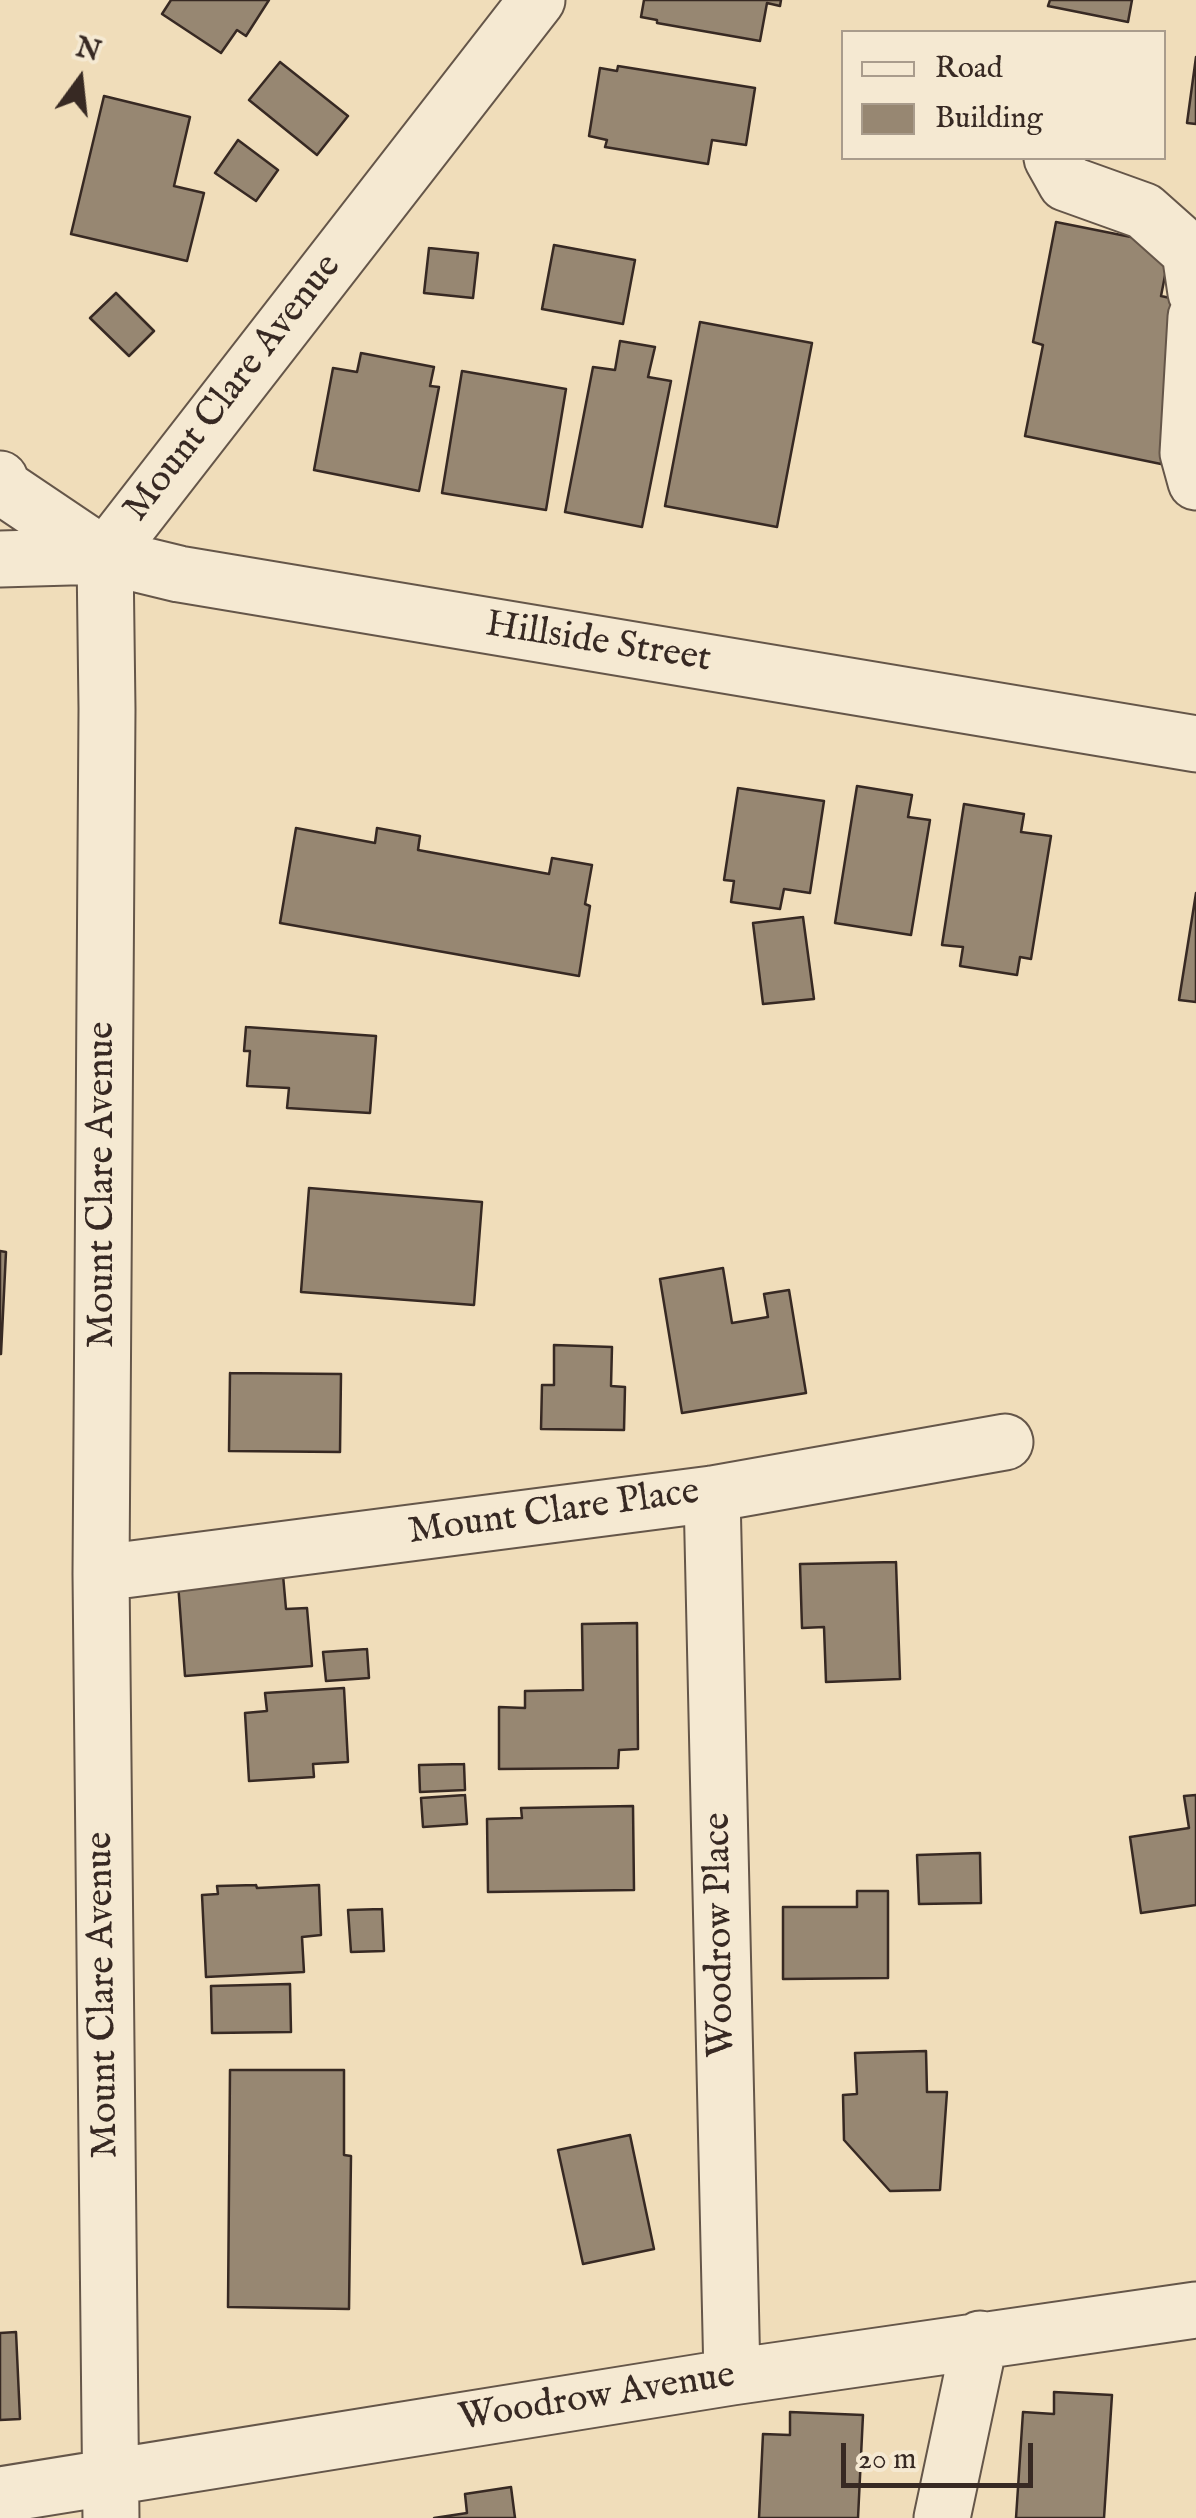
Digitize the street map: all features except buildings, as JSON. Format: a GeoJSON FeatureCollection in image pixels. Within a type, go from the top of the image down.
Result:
{"type":"FeatureCollection","features":[{"type":"Feature","properties":{"kind":"street","name":"Mount Clare Avenue"},"geometry":{"type":"LineString","coordinates":[[110,2498],[101,1573],[105,556],[537,0]]}},
{"type":"Feature","properties":{"kind":"street"},"geometry":{"type":"LineString","coordinates":[[1053,160],[1066,183],[1144,211],[1190,252],[1196,293]]}},
{"type":"Feature","properties":{"kind":"street"},"geometry":{"type":"LineString","coordinates":[[1196,317],[1188,453],[1196,482]]}},
{"type":"Feature","properties":{"kind":"street"},"geometry":{"type":"LineString","coordinates":[[0,479],[1,486],[105,556]]}},
{"type":"Feature","properties":{"kind":"street","name":"Hillside Street"},"geometry":{"type":"LineString","coordinates":[[0,559],[105,556],[179,574],[1196,744]]}},
{"type":"Feature","properties":{"kind":"street","name":"Mount Clare Place"},"geometry":{"type":"LineString","coordinates":[[101,1573],[712,1494],[1004,1442]]}},
{"type":"Feature","properties":{"kind":"street","name":"Woodrow Place"},"geometry":{"type":"LineString","coordinates":[[712,1494],[732,2377]]}},
{"type":"Feature","properties":{"kind":"street","name":"Woodrow Avenue"},"geometry":{"type":"LineString","coordinates":[[0,2495],[110,2498],[732,2377],[1196,2310]]}},
{"type":"Feature","properties":{"kind":"street"},"geometry":{"type":"LineString","coordinates":[[942,2518],[980,2339]]}}]}
